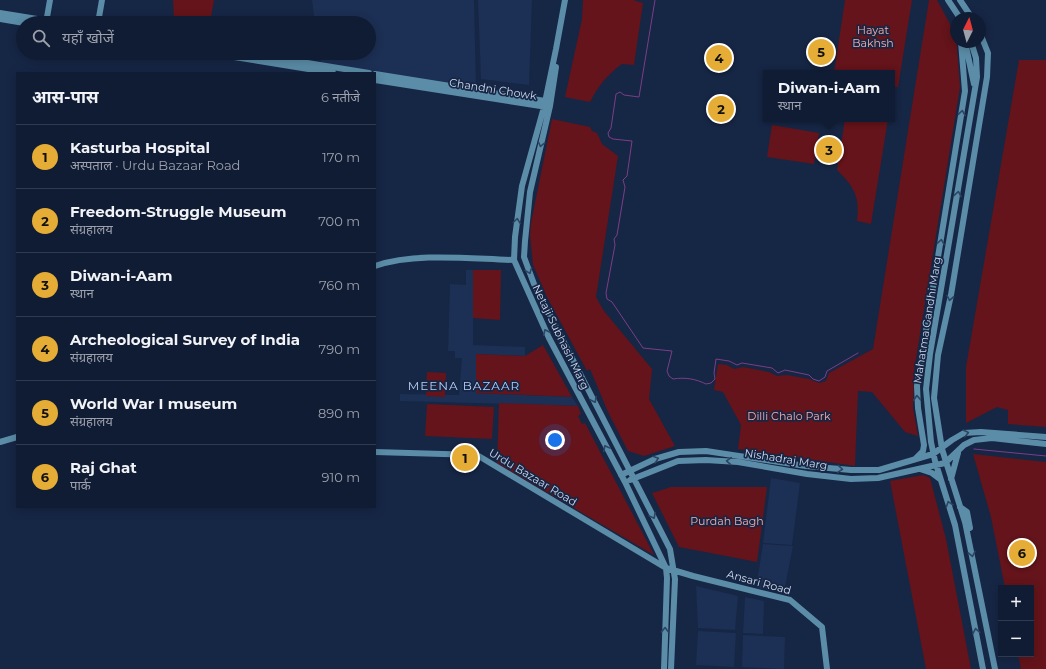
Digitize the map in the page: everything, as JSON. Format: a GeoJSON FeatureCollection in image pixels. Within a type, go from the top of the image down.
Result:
{"type":"FeatureCollection","features":[{"type":"Feature","properties":{"kind":"main road"},"geometry":{"type":"LineString","coordinates":[[48,16],[50,0]]}},
{"type":"Feature","properties":{"kind":"main road"},"geometry":{"type":"LineString","coordinates":[[99,16],[102,0]]}},
{"type":"Feature","properties":{"kind":"main road","name":"Netaji Subhash Marg"},"geometry":{"type":"LineString","coordinates":[[566,0],[530,192],[524,258],[534,284],[670,548],[675,570],[671,669]]}},
{"type":"Feature","properties":{"kind":"main road"},"geometry":{"type":"LineString","coordinates":[[948,0],[955,12]]}},
{"type":"Feature","properties":{"kind":"main road"},"geometry":{"type":"LineString","coordinates":[[960,0],[968,12]]}},
{"type":"Feature","properties":{"kind":"main road"},"geometry":{"type":"LineString","coordinates":[[0,13],[16,16]]}},
{"type":"Feature","properties":{"kind":"main road"},"geometry":{"type":"LineString","coordinates":[[0,19],[16,22]]}},
{"type":"Feature","properties":{"kind":"main road"},"geometry":{"type":"LineString","coordinates":[[923,457],[924,448],[917,386],[966,91],[962,48]]}},
{"type":"Feature","properties":{"kind":"main road"},"geometry":{"type":"LineString","coordinates":[[966,48],[975,88]]}},
{"type":"Feature","properties":{"kind":"main road","name":"Mahatma Gandhi Marg"},"geometry":{"type":"LineString","coordinates":[[973,48],[976,58],[977,77],[926,378],[928,419],[933,454],[957,532],[983,669]]}},
{"type":"Feature","properties":{"kind":"main road","name":"Mahatma Gandhi Marg"},"geometry":{"type":"LineString","coordinates":[[986,48],[988,52],[987,77],[970,182],[934,378],[934,398],[942,449],[968,535],[995,669]]}},
{"type":"Feature","properties":{"kind":"main road"},"geometry":{"type":"LineString","coordinates":[[252,60],[327,72]]}},
{"type":"Feature","properties":{"kind":"main road"},"geometry":{"type":"LineString","coordinates":[[289,60],[363,72]]}},
{"type":"Feature","properties":{"kind":"main road","name":"Chandni Chowk"},"geometry":{"type":"LineString","coordinates":[[376,74],[546,105]]}},
{"type":"Feature","properties":{"kind":"main road","name":"Chandni Chowk"},"geometry":{"type":"LineString","coordinates":[[376,80],[546,105]]}},
{"type":"Feature","properties":{"kind":"main road","name":"Netaji Subhash Marg"},"geometry":{"type":"LineString","coordinates":[[546,105],[522,186],[515,236],[514,260],[548,338],[625,482],[666,568],[668,578],[664,669]]}},
{"type":"Feature","properties":{"kind":"main road"},"geometry":{"type":"LineString","coordinates":[[376,266],[385,263],[424,258],[514,260]]}},
{"type":"Feature","properties":{"kind":"main road"},"geometry":{"type":"LineString","coordinates":[[920,420],[928,419]]}},
{"type":"Feature","properties":{"kind":"main road","name":"Nishadraj Marg"},"geometry":{"type":"LineString","coordinates":[[620,475],[655,459],[679,452],[706,451],[806,466],[851,470],[878,470],[914,461],[933,454],[942,449],[957,436],[972,432],[1046,437]]}},
{"type":"Feature","properties":{"kind":"main road"},"geometry":{"type":"LineString","coordinates":[[0,442],[16,437]]}},
{"type":"Feature","properties":{"kind":"main road"},"geometry":{"type":"LineString","coordinates":[[946,463],[969,442],[983,439],[1046,444]]}},
{"type":"Feature","properties":{"kind":"main road"},"geometry":{"type":"LineString","coordinates":[[923,457],[931,442]]}},
{"type":"Feature","properties":{"kind":"main road"},"geometry":{"type":"LineString","coordinates":[[914,461],[924,448]]}},
{"type":"Feature","properties":{"kind":"main road"},"geometry":{"type":"LineString","coordinates":[[951,479],[959,451]]}},
{"type":"Feature","properties":{"kind":"main road","name":"Urdu Bazaar Road"},"geometry":{"type":"LineString","coordinates":[[376,452],[477,456],[666,568]]}},
{"type":"Feature","properties":{"kind":"main road","name":"Nishadraj Marg"},"geometry":{"type":"LineString","coordinates":[[625,482],[678,461],[706,460],[738,462],[807,474],[851,479],[878,478],[946,463]]}},
{"type":"Feature","properties":{"kind":"main road"},"geometry":{"type":"LineString","coordinates":[[919,469],[932,473],[941,481]]}},
{"type":"Feature","properties":{"kind":"main road","name":"Ansari Road"},"geometry":{"type":"LineString","coordinates":[[666,568],[790,600],[822,627],[827,669]]}},
{"type":"Feature","properties":{"kind":"shaded area"},"geometry":{"type":"Polygon","coordinates":[[[312,0],[474,0],[476,88],[321,63],[320,60],[376,60],[376,16],[314,16],[312,0]]]}},
{"type":"Feature","properties":{"kind":"shaded area"},"geometry":{"type":"Polygon","coordinates":[[[478,0],[532,0],[529,85],[481,79],[478,0]]]}},
{"type":"Feature","properties":{"kind":"shaded area","name":"MEENA BAZAAR"},"geometry":{"type":"Polygon","coordinates":[[[466,270],[473,270],[473,345],[525,347],[525,356],[476,354],[476,393],[572,397],[578,406],[400,401],[400,394],[459,395],[462,358],[455,358],[455,351],[448,351],[450,284],[466,285],[466,270]]]}},
{"type":"Feature","properties":{"kind":"shaded area"},"geometry":{"type":"Polygon","coordinates":[[[771,478],[800,483],[792,545],[763,543],[771,478]]]}},
{"type":"Feature","properties":{"kind":"shaded area"},"geometry":{"type":"Polygon","coordinates":[[[763,544],[793,546],[784,592],[756,588],[763,544]]]}},
{"type":"Feature","properties":{"kind":"shaded area"},"geometry":{"type":"Polygon","coordinates":[[[696,586],[738,596],[735,630],[698,628],[696,586]]]}},
{"type":"Feature","properties":{"kind":"shaded area"},"geometry":{"type":"Polygon","coordinates":[[[745,597],[764,601],[763,634],[743,633],[745,597]]]}},
{"type":"Feature","properties":{"kind":"shaded area"},"geometry":{"type":"Polygon","coordinates":[[[698,631],[736,633],[734,667],[696,665],[698,631]]]}},
{"type":"Feature","properties":{"kind":"shaded area"},"geometry":{"type":"Polygon","coordinates":[[[743,635],[785,637],[784,669],[742,667],[743,635]]]}},
{"type":"Feature","properties":{"kind":"green space"},"geometry":{"type":"Polygon","coordinates":[[[173,0],[214,0],[211,16],[174,16],[173,0]]]}},
{"type":"Feature","properties":{"kind":"green space"},"geometry":{"type":"Polygon","coordinates":[[[583,0],[633,0],[643,3],[634,65],[622,64],[617,68],[608,76],[596,91],[590,102],[565,97],[582,19],[583,0]]]}},
{"type":"Feature","properties":{"kind":"green space","name":"Hayat Bakhsh"},"geometry":{"type":"Polygon","coordinates":[[[845,0],[912,0],[898,87],[895,87],[895,70],[834,70],[845,0]]]}},
{"type":"Feature","properties":{"kind":"green space","name":"Dilli Chalo Park"},"geometry":{"type":"Polygon","coordinates":[[[929,0],[937,0],[950,24],[950,48],[957,48],[960,87],[914,371],[913,408],[918,436],[905,432],[872,392],[858,391],[855,466],[738,449],[741,425],[723,392],[714,390],[718,364],[727,365],[734,369],[743,367],[769,372],[777,376],[787,375],[809,379],[819,383],[826,381],[829,373],[873,349],[929,0]]]}},
{"type":"Feature","properties":{"kind":"green space"},"geometry":{"type":"Polygon","coordinates":[[[1019,60],[1046,60],[1046,427],[1008,424],[1008,410],[997,407],[966,423],[966,367],[1019,60]]]}},
{"type":"Feature","properties":{"kind":"green space"},"geometry":{"type":"Polygon","coordinates":[[[552,119],[590,127],[592,131],[597,133],[602,144],[618,156],[596,297],[604,311],[652,369],[649,399],[675,446],[644,456],[628,451],[608,412],[590,369],[587,371],[547,297],[533,265],[530,236],[531,223],[552,119]]]}},
{"type":"Feature","properties":{"kind":"green space"},"geometry":{"type":"Polygon","coordinates":[[[845,122],[888,122],[871,224],[857,221],[858,205],[854,192],[852,187],[837,170],[845,122]]]}},
{"type":"Feature","properties":{"kind":"green space"},"geometry":{"type":"Polygon","coordinates":[[[772,125],[819,133],[814,164],[767,157],[772,125]]]}},
{"type":"Feature","properties":{"kind":"green space"},"geometry":{"type":"Polygon","coordinates":[[[473,270],[501,270],[500,320],[473,318],[473,270]]]}},
{"type":"Feature","properties":{"kind":"green space"},"geometry":{"type":"Polygon","coordinates":[[[543,345],[572,397],[476,393],[476,354],[525,356],[543,345]]]}},
{"type":"Feature","properties":{"kind":"green space"},"geometry":{"type":"Polygon","coordinates":[[[427,372],[446,373],[445,397],[426,396],[427,372]]]}},
{"type":"Feature","properties":{"kind":"green space"},"geometry":{"type":"Polygon","coordinates":[[[499,403],[578,406],[581,414],[578,416],[582,424],[585,423],[654,555],[497,463],[499,403]]]}},
{"type":"Feature","properties":{"kind":"green space"},"geometry":{"type":"Polygon","coordinates":[[[427,404],[494,407],[492,439],[425,436],[427,404]]]}},
{"type":"Feature","properties":{"kind":"green space"},"geometry":{"type":"Polygon","coordinates":[[[973,454],[1046,462],[1046,669],[1021,669],[1019,657],[1034,657],[1034,585],[1004,585],[991,517],[973,454]]]}},
{"type":"Feature","properties":{"kind":"green space"},"geometry":{"type":"Polygon","coordinates":[[[923,475],[930,478],[946,539],[971,669],[926,669],[890,481],[923,475]]]}},
{"type":"Feature","properties":{"kind":"green space","name":"Purdah Bagh"},"geometry":{"type":"Polygon","coordinates":[[[671,487],[767,487],[757,562],[679,547],[652,493],[671,487]]]}},
{"type":"Feature","properties":{"kind":"waterway"},"geometry":{"type":"LineString","coordinates":[[655,0],[639,97],[624,95],[620,92],[616,94],[611,128],[608,133],[609,137],[613,139],[632,141],[627,176],[623,180],[625,187],[617,235],[614,239],[615,245],[606,293],[607,299],[612,302],[643,348],[672,351],[667,371],[669,376],[673,379],[686,378],[706,384],[711,383],[715,379],[714,373],[716,359],[729,361],[737,365],[742,363],[772,368],[778,373],[785,370],[809,375],[813,379],[819,381],[825,377],[827,371],[858,353]]}},
{"type":"Feature","properties":{"kind":"waterway"},"geometry":{"type":"LineString","coordinates":[[974,449],[1046,456]]}},
{"type":"Feature","properties":{"kind":"place","name":"World War I museum"},"geometry":{"type":"Point","coordinates":[821,52]}},
{"type":"Feature","properties":{"kind":"place","name":"Archeological Survey of India"},"geometry":{"type":"Point","coordinates":[719,58]}},
{"type":"Feature","properties":{"kind":"place","name":"Freedom-Struggle Museum"},"geometry":{"type":"Point","coordinates":[721,109]}},
{"type":"Feature","properties":{"kind":"place","name":"Diwan-i-Aam"},"geometry":{"type":"Point","coordinates":[829,150]}},
{"type":"Feature","properties":{"kind":"place","name":"Kasturba Hospital"},"geometry":{"type":"Point","coordinates":[465,458]}},
{"type":"Feature","properties":{"kind":"place","name":"Raj Ghat"},"geometry":{"type":"Point","coordinates":[1022,553]}},
{"type":"Feature","properties":{"kind":"district","name":"MEENA BAZAAR"},"geometry":{"type":"Point","coordinates":[464,385]}}]}
